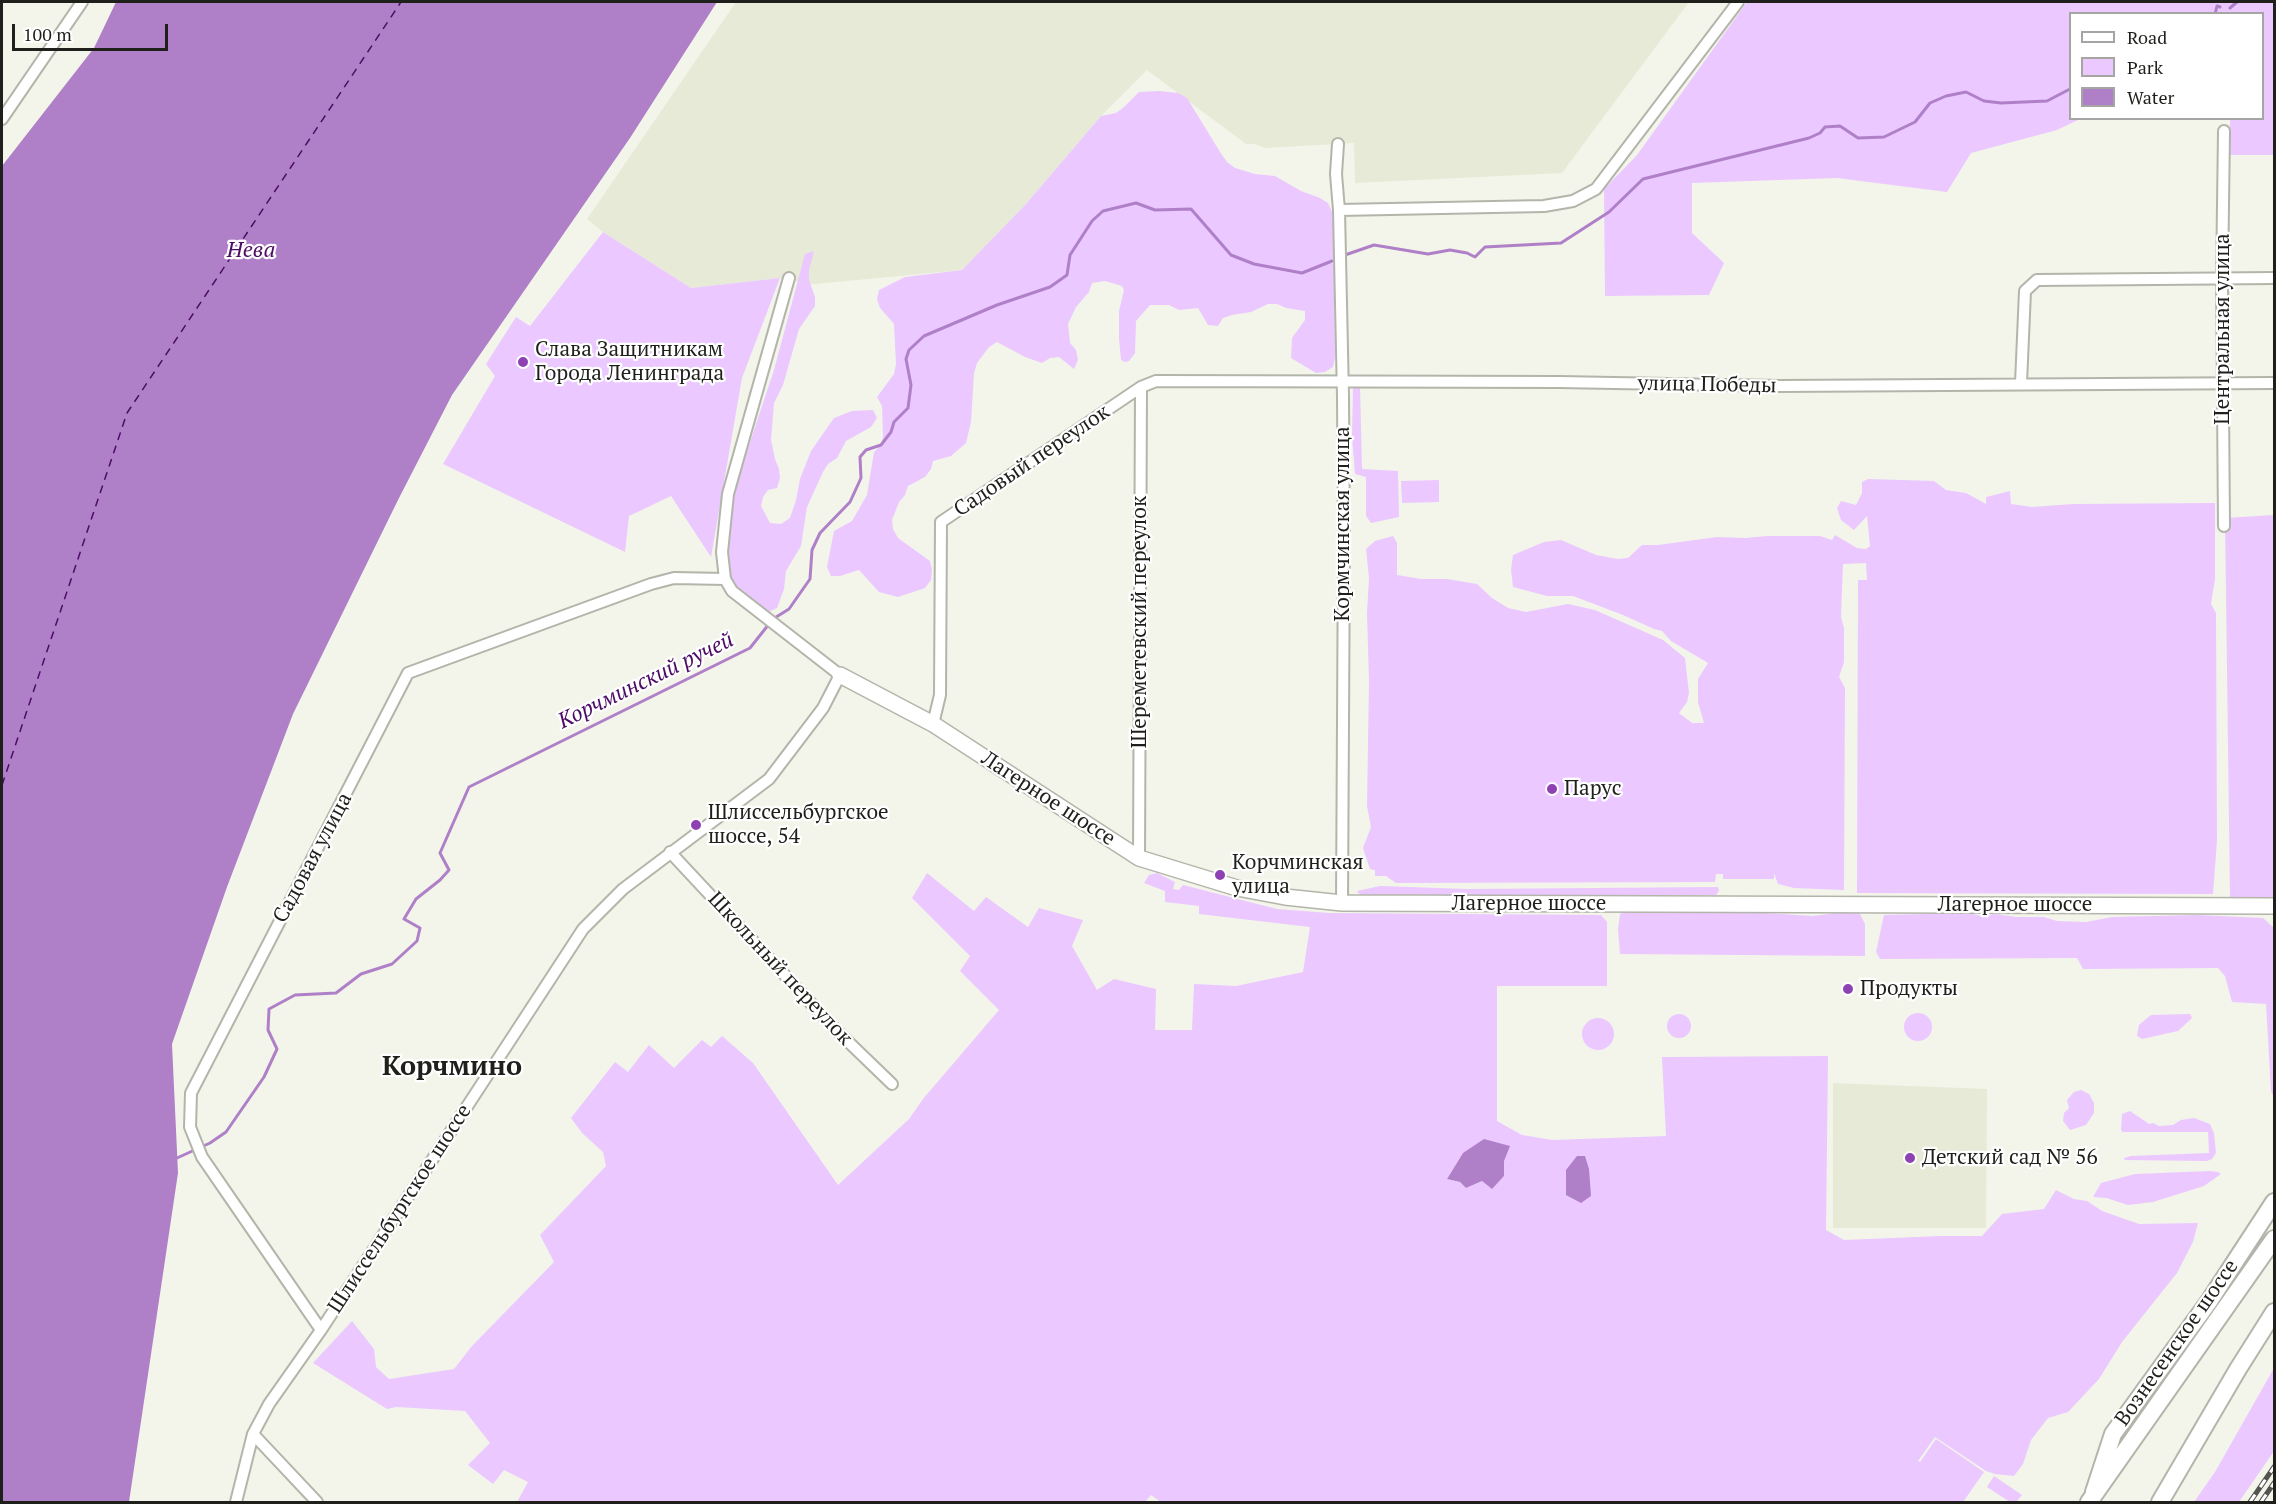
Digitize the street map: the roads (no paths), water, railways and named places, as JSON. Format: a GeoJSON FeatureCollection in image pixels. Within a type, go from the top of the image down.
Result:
{"type":"FeatureCollection","features":[{"type":"Feature","properties":{"kind":"main road","name":"Вознесенское шоссе"},"geometry":{"type":"LineString","coordinates":[[2092,1497],[2113,1434],[2210,1300],[2274,1202]]}},
{"type":"Feature","properties":{"kind":"main road"},"geometry":{"type":"LineString","coordinates":[[2092,1497],[2274,1239]]}},
{"type":"Feature","properties":{"kind":"main road"},"geometry":{"type":"LineString","coordinates":[[2238,1369],[2274,1298]]}},
{"type":"Feature","properties":{"kind":"main road"},"geometry":{"type":"LineString","coordinates":[[2160,1503],[2274,1312]]}},
{"type":"Feature","properties":{"kind":"street"},"geometry":{"type":"LineString","coordinates":[[2,119],[82,2]]}},
{"type":"Feature","properties":{"kind":"street"},"geometry":{"type":"LineString","coordinates":[[1339,210],[1544,206],[1573,201],[1596,189],[1738,2]]}},
{"type":"Feature","properties":{"kind":"street","name":"Центральная улица"},"geometry":{"type":"LineString","coordinates":[[2224,131],[2222,279],[2224,526]]}},
{"type":"Feature","properties":{"kind":"street","name":"Кормчинская улица"},"geometry":{"type":"LineString","coordinates":[[1338,144],[1336,174],[1339,210],[1344,528],[1342,903]]}},
{"type":"Feature","properties":{"kind":"street"},"geometry":{"type":"LineString","coordinates":[[789,278],[728,494],[722,552],[725,579],[732,591],[840,675]]}},
{"type":"Feature","properties":{"kind":"street"},"geometry":{"type":"LineString","coordinates":[[2021,383],[2025,291],[2037,280],[2274,278]]}},
{"type":"Feature","properties":{"kind":"street","name":"улица Победы"},"geometry":{"type":"LineString","coordinates":[[1141,387],[1156,381],[1342,380],[1779,386],[2274,383]]}},
{"type":"Feature","properties":{"kind":"street","name":"Садовый переулок"},"geometry":{"type":"LineString","coordinates":[[933,724],[940,695],[941,522],[1141,387]]}},
{"type":"Feature","properties":{"kind":"street","name":"Шереметевский переулок"},"geometry":{"type":"LineString","coordinates":[[1139,858],[1141,387]]}},
{"type":"Feature","properties":{"kind":"street","name":"Садовая улица"},"geometry":{"type":"LineString","coordinates":[[321,1330],[202,1157],[190,1127],[191,1093],[408,673],[651,584],[674,578],[725,579]]}},
{"type":"Feature","properties":{"kind":"street","name":"Лагерное шоссе"},"geometry":{"type":"LineString","coordinates":[[840,675],[933,724],[1139,858],[1236,888],[1285,897],[1342,903],[2274,906]]}},
{"type":"Feature","properties":{"kind":"street","name":"Шлиссельбургское шоссе"},"geometry":{"type":"LineString","coordinates":[[236,1503],[253,1434],[297,1362],[321,1330],[583,929],[623,889],[670,852],[741,803],[769,779],[824,708],[840,675]]}},
{"type":"Feature","properties":{"kind":"street","name":"Школьный переулок"},"geometry":{"type":"LineString","coordinates":[[670,852],[835,1029],[892,1084]]}},
{"type":"Feature","properties":{"kind":"street"},"geometry":{"type":"LineString","coordinates":[[253,1434],[317,1503]]}},
{"type":"Feature","properties":{"kind":"water","name":"Нева"},"geometry":{"type":"Polygon","coordinates":[[[116,2],[717,2],[630,138],[452,395],[293,714],[227,887],[172,1044],[178,1173],[129,1502],[2,1502],[2,166],[94,48],[116,2]]]}},
{"type":"Feature","properties":{"kind":"water"},"geometry":{"type":"Polygon","coordinates":[[[1484,1139],[1510,1146],[1504,1161],[1504,1176],[1492,1189],[1482,1181],[1466,1188],[1460,1182],[1447,1179],[1463,1153],[1484,1139]]]}},
{"type":"Feature","properties":{"kind":"water"},"geometry":{"type":"Polygon","coordinates":[[[1577,1156],[1585,1156],[1589,1169],[1591,1196],[1581,1203],[1566,1195],[1566,1170],[1577,1156]]]}},
{"type":"Feature","properties":{"kind":"waterway","name":"Корчминский ручей"},"geometry":{"type":"LineString","coordinates":[[2230,8],[2237,2]]}},
{"type":"Feature","properties":{"kind":"waterway","name":"Корчминский ручей"},"geometry":{"type":"LineString","coordinates":[[2216,12],[2217,6],[2220,7]]}},
{"type":"Feature","properties":{"kind":"waterway","name":"Корчминский ручей"},"geometry":{"type":"LineString","coordinates":[[1345,255],[1374,245],[1428,254],[1450,250],[1475,257],[1485,247],[1561,243],[1609,212],[1643,179],[1809,138],[1820,133],[1825,127],[1840,126],[1858,138],[1884,137],[1915,122],[1930,103],[1946,96],[1966,92],[1984,101],[2001,103],[2047,101],[2069,90]]}},
{"type":"Feature","properties":{"kind":"waterway","name":"Корчминский ручей"},"geometry":{"type":"LineString","coordinates":[[773,619],[789,609],[810,579],[812,550],[820,533],[850,502],[861,478],[860,457],[866,450],[881,445],[891,432],[894,422],[908,408],[911,385],[906,359],[909,350],[924,336],[997,305],[1050,287],[1067,275],[1070,255],[1092,221],[1103,211],[1136,203],[1155,210],[1191,209],[1231,255],[1254,264],[1302,273],[1332,261]]}},
{"type":"Feature","properties":{"kind":"waterway","name":"Корчминский ручей"},"geometry":{"type":"LineString","coordinates":[[177,1158],[210,1143],[226,1132],[264,1077],[277,1049],[268,1030],[269,1009],[295,995],[336,993],[361,974],[392,964],[417,941],[420,928],[404,919],[416,899],[449,870],[440,853],[469,787],[750,648],[769,624]]}},
{"type":"Feature","properties":{"kind":"railway"},"geometry":{"type":"LineString","coordinates":[[2250,1502],[2274,1467]]}},
{"type":"Feature","properties":{"kind":"railway"},"geometry":{"type":"LineString","coordinates":[[2261,1502],[2274,1483]]}},
{"type":"Feature","properties":{"kind":"place","name":"Слава Защитникам Города Ленинграда"},"geometry":{"type":"Point","coordinates":[523,362]}},
{"type":"Feature","properties":{"kind":"place","name":"Парус"},"geometry":{"type":"Point","coordinates":[1552,789]}},
{"type":"Feature","properties":{"kind":"place","name":"Шлиссельбургское шоссе, 54"},"geometry":{"type":"Point","coordinates":[696,825]}},
{"type":"Feature","properties":{"kind":"place","name":"Корчминская улица"},"geometry":{"type":"Point","coordinates":[1220,875]}},
{"type":"Feature","properties":{"kind":"place","name":"Продукты"},"geometry":{"type":"Point","coordinates":[1848,989]}},
{"type":"Feature","properties":{"kind":"place","name":"Детский сад № 56"},"geometry":{"type":"Point","coordinates":[1910,1158]}},
{"type":"Feature","properties":{"kind":"district","name":"Корчмино"},"geometry":{"type":"Point","coordinates":[452,1067]}}]}
